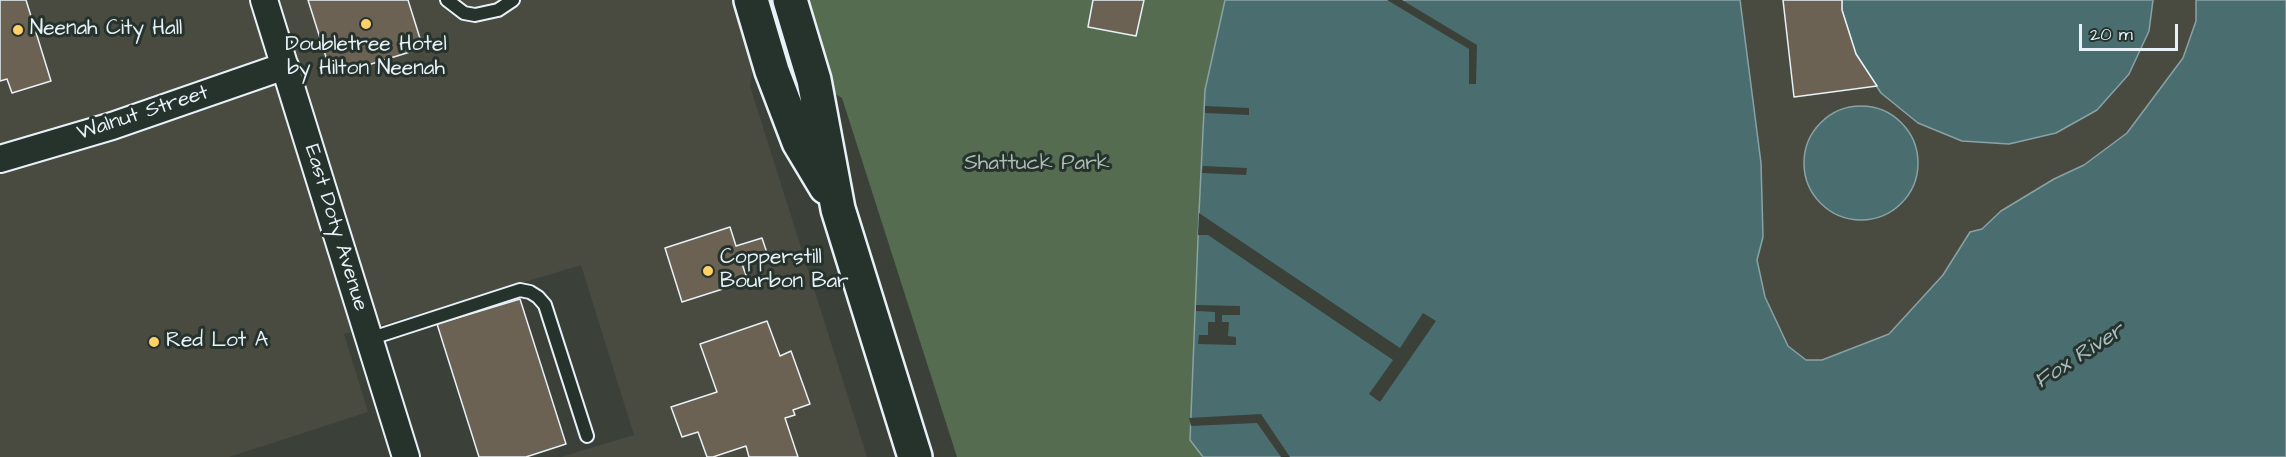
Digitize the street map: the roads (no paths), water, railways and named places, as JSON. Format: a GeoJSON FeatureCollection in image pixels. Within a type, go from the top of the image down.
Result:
{"type":"FeatureCollection","features":[{"type":"Feature","properties":{"kind":"main road"},"geometry":{"type":"LineString","coordinates":[[751,0],[772,71],[799,142],[838,208]]}},
{"type":"Feature","properties":{"kind":"main road"},"geometry":{"type":"LineString","coordinates":[[790,0],[814,80],[838,208],[915,457]]}},
{"type":"Feature","properties":{"kind":"street","name":"East Doty Avenue"},"geometry":{"type":"LineString","coordinates":[[264,0],[406,457]]}},
{"type":"Feature","properties":{"kind":"street","name":"Walnut Street"},"geometry":{"type":"LineString","coordinates":[[0,159],[112,126],[285,66]]}},
{"type":"Feature","properties":{"kind":"lane"},"geometry":{"type":"LineString","coordinates":[[447,0],[464,13],[475,15],[498,10],[513,0]]}},
{"type":"Feature","properties":{"kind":"lane"},"geometry":{"type":"LineString","coordinates":[[369,339],[520,290],[530,292],[545,305],[587,436]]}},
{"type":"Feature","properties":{"kind":"water","name":"Fox River"},"geometry":{"type":"Polygon","coordinates":[[[1225,0],[1740,0],[1761,163],[1763,237],[1757,260],[1765,297],[1788,346],[1806,360],[1822,360],[1889,334],[1943,275],[1970,232],[1982,229],[2001,211],[2054,179],[2084,165],[2127,133],[2183,58],[2196,21],[2196,0],[2286,0],[2286,457],[1203,457],[1190,440],[1199,213],[1205,90],[1225,0]]]}},
{"type":"Feature","properties":{"kind":"water"},"geometry":{"type":"Polygon","coordinates":[[[1842,0],[2153,0],[2149,31],[2129,74],[2097,110],[2056,133],[2009,144],[1962,141],[1918,123],[1881,93],[1856,54],[1842,10],[1842,0]]]}},
{"type":"Feature","properties":{"kind":"water"},"geometry":{"type":"Polygon","coordinates":[[[1861,106],[1883,110],[1902,122],[1914,141],[1918,163],[1914,185],[1902,204],[1883,216],[1861,220],[1839,216],[1820,204],[1808,185],[1804,163],[1808,141],[1820,122],[1839,110],[1861,106]]]}},
{"type":"Feature","properties":{"kind":"place","name":"Doubletree Hotel by Hilton Neenah"},"geometry":{"type":"Point","coordinates":[366,24]}},
{"type":"Feature","properties":{"kind":"place","name":"Neenah City Hall"},"geometry":{"type":"Point","coordinates":[18,30]}},
{"type":"Feature","properties":{"kind":"place","name":"Copperstill Bourbon Bar"},"geometry":{"type":"Point","coordinates":[708,271]}},
{"type":"Feature","properties":{"kind":"place","name":"Red Lot A"},"geometry":{"type":"Point","coordinates":[154,342]}},
{"type":"Feature","properties":{"kind":"park label","name":"Shattuck Park"},"geometry":{"type":"Point","coordinates":[1037,165]}}]}
